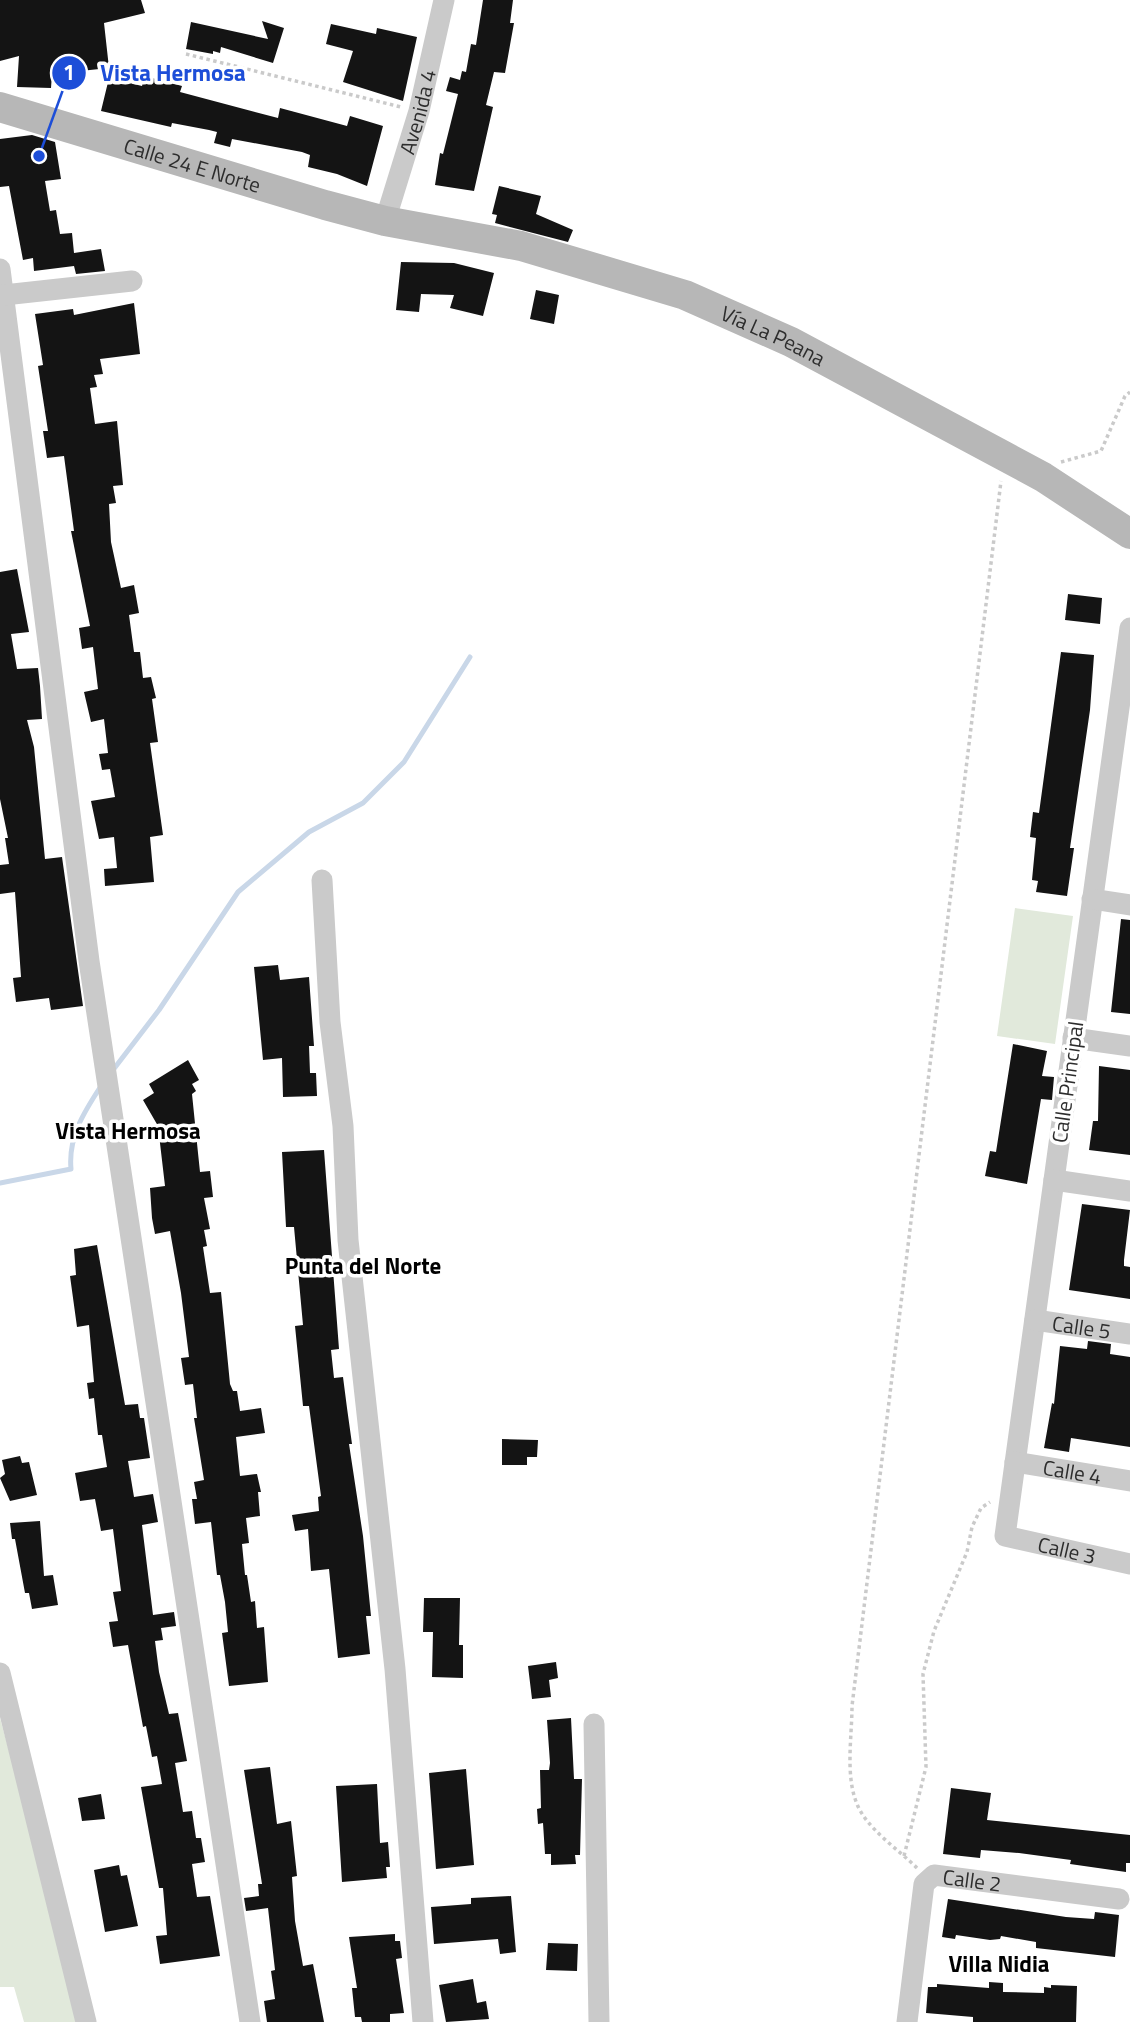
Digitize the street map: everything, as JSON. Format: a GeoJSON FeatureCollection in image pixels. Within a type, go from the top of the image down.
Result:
{"type":"FeatureCollection","features":[{"type":"Feature","properties":{"kind":"street","name":"Avenida 4"},"geometry":{"type":"LineString","coordinates":[[386,221],[419,111],[444,0]]}},
{"type":"Feature","properties":{"kind":"street","name":"Calle 24 E Norte"},"geometry":{"type":"LineString","coordinates":[[0,107],[386,221]]}},
{"type":"Feature","properties":{"kind":"street","name":"Vía La Peana"},"geometry":{"type":"LineString","coordinates":[[386,221],[521,246],[685,295],[791,342],[1004,456],[1043,477],[1130,534]]}},
{"type":"Feature","properties":{"kind":"street"},"geometry":{"type":"LineString","coordinates":[[0,269],[89,961],[250,2022]]}},
{"type":"Feature","properties":{"kind":"street"},"geometry":{"type":"LineString","coordinates":[[4,295],[132,281]]}},
{"type":"Feature","properties":{"kind":"street","name":"Calle Principal"},"geometry":{"type":"LineString","coordinates":[[1005,1536],[1092,900],[1121,759],[1130,628]]}},
{"type":"Feature","properties":{"kind":"street"},"geometry":{"type":"LineString","coordinates":[[323,880],[330,1022],[343,1126],[348,1240],[395,1670],[423,2022]]}},
{"type":"Feature","properties":{"kind":"street"},"geometry":{"type":"LineString","coordinates":[[1092,900],[1130,905]]}},
{"type":"Feature","properties":{"kind":"street"},"geometry":{"type":"LineString","coordinates":[[1073,1038],[1130,1046]]}},
{"type":"Feature","properties":{"kind":"street"},"geometry":{"type":"LineString","coordinates":[[1054,1180],[1130,1192]]}},
{"type":"Feature","properties":{"kind":"street","name":"Calle 5"},"geometry":{"type":"LineString","coordinates":[[1035,1320],[1130,1334]]}},
{"type":"Feature","properties":{"kind":"street","name":"Calle 4"},"geometry":{"type":"LineString","coordinates":[[1015,1462],[1130,1481]]}},
{"type":"Feature","properties":{"kind":"street","name":"Calle 3"},"geometry":{"type":"LineString","coordinates":[[1005,1536],[1130,1564]]}},
{"type":"Feature","properties":{"kind":"street"},"geometry":{"type":"LineString","coordinates":[[0,1673],[86,2022]]}},
{"type":"Feature","properties":{"kind":"street"},"geometry":{"type":"LineString","coordinates":[[594,1724],[599,2022]]}},
{"type":"Feature","properties":{"kind":"street","name":"Calle 2"},"geometry":{"type":"LineString","coordinates":[[907,2022],[924,1884],[934,1875],[1119,1899]]}},
{"type":"Feature","properties":{"kind":"path"},"geometry":{"type":"LineString","coordinates":[[186,54],[419,111]]}},
{"type":"Feature","properties":{"kind":"path"},"geometry":{"type":"LineString","coordinates":[[1043,477],[1063,460],[1101,451],[1125,396],[1130,392]]}},
{"type":"Feature","properties":{"kind":"path"},"geometry":{"type":"LineString","coordinates":[[928,1879],[868,1821],[858,1806],[851,1783],[852,1706],[1004,456]]}},
{"type":"Feature","properties":{"kind":"path"},"geometry":{"type":"LineString","coordinates":[[904,1856],[926,1767],[923,1674],[934,1631],[957,1580],[972,1527],[981,1508],[996,1498],[1010,1497]]}},
{"type":"Feature","properties":{"kind":"shaded area"},"geometry":{"type":"Polygon","coordinates":[[[1015,908],[1073,916],[1055,1044],[997,1036],[1015,908]]]}},
{"type":"Feature","properties":{"kind":"shaded area"},"geometry":{"type":"Polygon","coordinates":[[[0,1718],[44,1880],[76,2022],[24,2022],[14,1987],[0,1987],[0,1718]]]}},
{"type":"Feature","properties":{"kind":"building"},"geometry":{"type":"Polygon","coordinates":[[[0,0],[141,0],[145,13],[104,23],[109,68],[52,74],[51,88],[17,87],[19,56],[0,61],[0,0]]]}},
{"type":"Feature","properties":{"kind":"building"},"geometry":{"type":"Polygon","coordinates":[[[483,0],[513,0],[510,23],[514,23],[505,73],[494,72],[486,105],[493,107],[474,191],[435,185],[440,153],[443,154],[458,94],[446,91],[450,77],[460,80],[462,71],[466,72],[471,44],[476,45],[483,0]]]}},
{"type":"Feature","properties":{"kind":"building"},"geometry":{"type":"Polygon","coordinates":[[[262,21],[284,28],[273,63],[221,47],[220,53],[213,51],[213,54],[186,49],[191,22],[268,39],[262,21]]]}},
{"type":"Feature","properties":{"kind":"building"},"geometry":{"type":"Polygon","coordinates":[[[331,24],[376,34],[377,28],[417,37],[403,101],[343,82],[353,51],[326,44],[331,24]]]}},
{"type":"Feature","properties":{"kind":"building"},"geometry":{"type":"Polygon","coordinates":[[[145,76],[182,86],[180,92],[278,118],[280,108],[347,126],[350,116],[383,126],[367,186],[337,174],[308,167],[310,155],[302,152],[232,139],[230,147],[214,143],[217,132],[172,123],[171,127],[101,111],[109,78],[142,86],[145,76]]]}},
{"type":"Feature","properties":{"kind":"building"},"geometry":{"type":"Polygon","coordinates":[[[32,135],[55,142],[61,179],[45,181],[50,211],[56,210],[60,234],[72,233],[74,253],[101,249],[105,271],[76,274],[74,266],[34,271],[33,258],[23,260],[9,186],[0,187],[0,139],[32,135]]]}},
{"type":"Feature","properties":{"kind":"building"},"geometry":{"type":"Polygon","coordinates":[[[499,186],[541,196],[536,214],[573,230],[568,242],[495,223],[497,215],[492,214],[499,186]]]}},
{"type":"Feature","properties":{"kind":"building"},"geometry":{"type":"Polygon","coordinates":[[[401,262],[454,263],[494,273],[483,316],[450,308],[454,295],[421,294],[419,312],[396,310],[401,262]]]}},
{"type":"Feature","properties":{"kind":"building"},"geometry":{"type":"Polygon","coordinates":[[[536,290],[559,295],[554,324],[530,319],[536,290]]]}},
{"type":"Feature","properties":{"kind":"building"},"geometry":{"type":"Polygon","coordinates":[[[134,303],[140,354],[100,359],[103,374],[94,375],[97,387],[90,388],[95,424],[117,421],[123,485],[113,486],[116,503],[109,504],[111,542],[121,588],[134,585],[139,613],[129,615],[134,652],[140,652],[143,678],[151,677],[156,698],[152,699],[158,742],[150,743],[163,835],[150,837],[154,882],[105,886],[104,869],[117,868],[114,837],[99,839],[91,801],[115,797],[110,769],[102,770],[99,754],[108,753],[104,719],[91,722],[84,692],[98,689],[93,647],[82,649],[79,628],[90,626],[71,531],[74,531],[64,456],[47,458],[43,431],[48,431],[38,366],[43,365],[35,314],[73,309],[74,315],[134,303]]]}},
{"type":"Feature","properties":{"kind":"building"},"geometry":{"type":"Polygon","coordinates":[[[17,569],[29,632],[11,634],[17,669],[38,668],[42,719],[27,720],[34,747],[45,859],[62,857],[83,1006],[51,1010],[49,998],[16,1002],[13,978],[21,977],[15,892],[0,894],[0,865],[9,864],[5,838],[8,838],[0,799],[0,572],[17,569]]]}},
{"type":"Feature","properties":{"kind":"building"},"geometry":{"type":"Polygon","coordinates":[[[1068,594],[1102,598],[1100,624],[1065,620],[1068,594]]]}},
{"type":"Feature","properties":{"kind":"building"},"geometry":{"type":"Polygon","coordinates":[[[1061,652],[1094,655],[1090,710],[1070,848],[1074,848],[1067,896],[1036,892],[1038,881],[1032,880],[1036,838],[1030,837],[1033,812],[1039,813],[1061,652]]]}},
{"type":"Feature","properties":{"kind":"building"},"geometry":{"type":"Polygon","coordinates":[[[1121,919],[1130,920],[1130,1014],[1111,1012],[1121,919]]]}},
{"type":"Feature","properties":{"kind":"building"},"geometry":{"type":"Polygon","coordinates":[[[278,965],[280,980],[309,977],[314,1046],[309,1046],[310,1073],[316,1073],[317,1096],[283,1097],[282,1058],[263,1060],[254,967],[278,965]]]}},
{"type":"Feature","properties":{"kind":"building"},"geometry":{"type":"Polygon","coordinates":[[[1013,1044],[1047,1051],[1042,1076],[1054,1077],[1052,1100],[1041,1099],[1027,1184],[985,1176],[990,1151],[996,1152],[1013,1044]]]}},
{"type":"Feature","properties":{"kind":"building"},"geometry":{"type":"Polygon","coordinates":[[[188,1060],[199,1080],[192,1084],[196,1091],[192,1094],[200,1172],[210,1171],[213,1197],[204,1198],[210,1229],[204,1230],[207,1246],[203,1247],[210,1293],[221,1292],[230,1384],[233,1391],[237,1391],[240,1411],[261,1408],[265,1433],[236,1437],[240,1476],[257,1474],[261,1492],[258,1492],[260,1516],[246,1518],[249,1543],[242,1544],[251,1602],[255,1601],[257,1628],[264,1627],[268,1682],[229,1686],[222,1633],[228,1632],[225,1602],[220,1575],[217,1575],[211,1522],[195,1524],[192,1499],[197,1499],[194,1482],[204,1480],[194,1418],[197,1418],[193,1384],[185,1385],[181,1358],[189,1357],[181,1293],[170,1231],[155,1234],[152,1218],[150,1188],[165,1186],[158,1126],[143,1100],[154,1093],[149,1084],[188,1060]]]}},
{"type":"Feature","properties":{"kind":"building"},"geometry":{"type":"Polygon","coordinates":[[[1099,1066],[1130,1070],[1130,1155],[1089,1150],[1093,1121],[1098,1121],[1099,1066]]]}},
{"type":"Feature","properties":{"kind":"building"},"geometry":{"type":"Polygon","coordinates":[[[324,1150],[339,1349],[331,1350],[334,1378],[343,1377],[371,1616],[366,1616],[370,1654],[338,1658],[329,1569],[311,1571],[308,1529],[295,1531],[292,1515],[319,1511],[318,1497],[321,1496],[309,1406],[303,1406],[295,1326],[303,1325],[294,1227],[286,1227],[282,1152],[324,1150]]]}},
{"type":"Feature","properties":{"kind":"building"},"geometry":{"type":"Polygon","coordinates":[[[1082,1204],[1130,1210],[1124,1266],[1130,1267],[1130,1299],[1069,1290],[1082,1204]]]}},
{"type":"Feature","properties":{"kind":"building"},"geometry":{"type":"Polygon","coordinates":[[[97,1245],[125,1405],[138,1404],[140,1418],[144,1418],[150,1458],[128,1461],[134,1497],[153,1494],[158,1522],[142,1525],[153,1615],[174,1612],[176,1626],[161,1628],[163,1640],[155,1641],[159,1672],[169,1714],[178,1713],[187,1761],[175,1763],[183,1812],[192,1811],[196,1838],[201,1838],[205,1862],[192,1864],[197,1897],[210,1896],[220,1956],[160,1964],[156,1936],[167,1935],[163,1888],[159,1888],[141,1787],[162,1784],[157,1756],[152,1757],[146,1726],[143,1727],[128,1645],[113,1647],[109,1622],[118,1621],[113,1592],[121,1591],[113,1529],[101,1531],[95,1499],[80,1501],[75,1473],[107,1467],[102,1435],[98,1435],[94,1398],[89,1399],[87,1383],[94,1382],[89,1325],[77,1327],[70,1276],[76,1275],[74,1249],[97,1245]]]}},
{"type":"Feature","properties":{"kind":"building"},"geometry":{"type":"Polygon","coordinates":[[[1088,1341],[1111,1344],[1110,1354],[1130,1357],[1130,1447],[1071,1438],[1069,1452],[1044,1448],[1052,1403],[1054,1404],[1060,1346],[1087,1349],[1088,1341]]]}},
{"type":"Feature","properties":{"kind":"building"},"geometry":{"type":"Polygon","coordinates":[[[502,1439],[538,1440],[537,1457],[527,1457],[527,1465],[502,1465],[502,1439]]]}},
{"type":"Feature","properties":{"kind":"building"},"geometry":{"type":"Polygon","coordinates":[[[20,1456],[22,1463],[29,1462],[37,1495],[10,1501],[0,1478],[5,1474],[2,1460],[20,1456]]]}},
{"type":"Feature","properties":{"kind":"building"},"geometry":{"type":"Polygon","coordinates":[[[40,1521],[44,1576],[53,1575],[58,1605],[32,1609],[29,1593],[25,1593],[10,1523],[40,1521]]]}},
{"type":"Feature","properties":{"kind":"building"},"geometry":{"type":"Polygon","coordinates":[[[424,1598],[460,1598],[459,1645],[463,1645],[463,1678],[432,1677],[433,1632],[423,1632],[424,1598]]]}},
{"type":"Feature","properties":{"kind":"building"},"geometry":{"type":"Polygon","coordinates":[[[556,1662],[558,1678],[549,1680],[551,1697],[532,1699],[528,1666],[556,1662]]]}},
{"type":"Feature","properties":{"kind":"building"},"geometry":{"type":"Polygon","coordinates":[[[571,1718],[574,1779],[582,1779],[580,1855],[575,1855],[576,1864],[551,1865],[551,1854],[545,1854],[543,1823],[538,1824],[537,1809],[541,1808],[540,1770],[549,1770],[550,1763],[547,1720],[571,1718]]]}},
{"type":"Feature","properties":{"kind":"building"},"geometry":{"type":"Polygon","coordinates":[[[270,1767],[277,1824],[291,1821],[297,1876],[292,1877],[295,1921],[303,1966],[313,1964],[324,2022],[267,2022],[264,2001],[275,1999],[271,1971],[275,1970],[268,1908],[246,1911],[244,1898],[259,1896],[258,1884],[262,1884],[244,1770],[270,1767]]]}},
{"type":"Feature","properties":{"kind":"building"},"geometry":{"type":"Polygon","coordinates":[[[466,1769],[474,1865],[436,1869],[429,1773],[466,1769]]]}},
{"type":"Feature","properties":{"kind":"building"},"geometry":{"type":"Polygon","coordinates":[[[377,1784],[380,1843],[388,1842],[390,1867],[386,1867],[387,1878],[342,1882],[336,1786],[377,1784]]]}},
{"type":"Feature","properties":{"kind":"building"},"geometry":{"type":"Polygon","coordinates":[[[951,1788],[991,1793],[987,1820],[1130,1835],[1130,1863],[1126,1863],[1126,1872],[1070,1864],[1071,1860],[1019,1853],[981,1850],[980,1858],[943,1854],[951,1788]]]}},
{"type":"Feature","properties":{"kind":"building"},"geometry":{"type":"Polygon","coordinates":[[[101,1794],[105,1819],[82,1821],[78,1798],[101,1794]]]}},
{"type":"Feature","properties":{"kind":"building"},"geometry":{"type":"Polygon","coordinates":[[[119,1865],[121,1876],[127,1875],[138,1926],[105,1932],[94,1870],[119,1865]]]}},
{"type":"Feature","properties":{"kind":"building"},"geometry":{"type":"Polygon","coordinates":[[[511,1896],[516,1952],[500,1954],[498,1939],[434,1944],[431,1907],[471,1904],[471,1898],[511,1896]]]}},
{"type":"Feature","properties":{"kind":"building"},"geometry":{"type":"Polygon","coordinates":[[[948,1899],[1066,1917],[1094,1919],[1095,1912],[1119,1915],[1115,1957],[1036,1948],[1036,1942],[1001,1936],[1000,1939],[990,1940],[956,1935],[955,1939],[942,1937],[948,1899]]]}},
{"type":"Feature","properties":{"kind":"building"},"geometry":{"type":"Polygon","coordinates":[[[395,1934],[395,1941],[400,1941],[402,1958],[396,1959],[404,2013],[390,2014],[390,2022],[362,2022],[361,2017],[355,2017],[352,1988],[357,1988],[349,1937],[395,1934]]]}},
{"type":"Feature","properties":{"kind":"building"},"geometry":{"type":"Polygon","coordinates":[[[548,1943],[578,1944],[577,1971],[546,1970],[548,1943]]]}},
{"type":"Feature","properties":{"kind":"building"},"geometry":{"type":"Polygon","coordinates":[[[473,1979],[477,2003],[486,2001],[489,2019],[446,2022],[439,1985],[473,1979]]]}},
{"type":"Feature","properties":{"kind":"building"},"geometry":{"type":"Polygon","coordinates":[[[989,1982],[1003,1983],[1003,1992],[1044,1993],[1044,1987],[1051,1988],[1051,1985],[1077,1986],[1076,2022],[973,2022],[973,2017],[926,2013],[928,1987],[937,1987],[937,1984],[989,1988],[989,1982]]]}},
{"type":"Feature","properties":{"kind":"waterway"},"geometry":{"type":"LineString","coordinates":[[113,1070],[159,1010],[238,892],[309,832],[363,803],[404,762],[470,657]]}},
{"type":"Feature","properties":{"kind":"waterway"},"geometry":{"type":"LineString","coordinates":[[0,1183],[71,1169],[75,1136],[83,1115],[101,1086]]}},
{"type":"Feature","properties":{"kind":"place","name":"Vista Hermosa"},"geometry":{"type":"Point","coordinates":[39,156]}},
{"type":"Feature","properties":{"kind":"district","name":"Vista Hermosa"},"geometry":{"type":"Point","coordinates":[128,1130]}},
{"type":"Feature","properties":{"kind":"district","name":"Punta del Norte"},"geometry":{"type":"Point","coordinates":[363,1265]}},
{"type":"Feature","properties":{"kind":"district","name":"Villa Nidia"},"geometry":{"type":"Point","coordinates":[999,1963]}}]}
